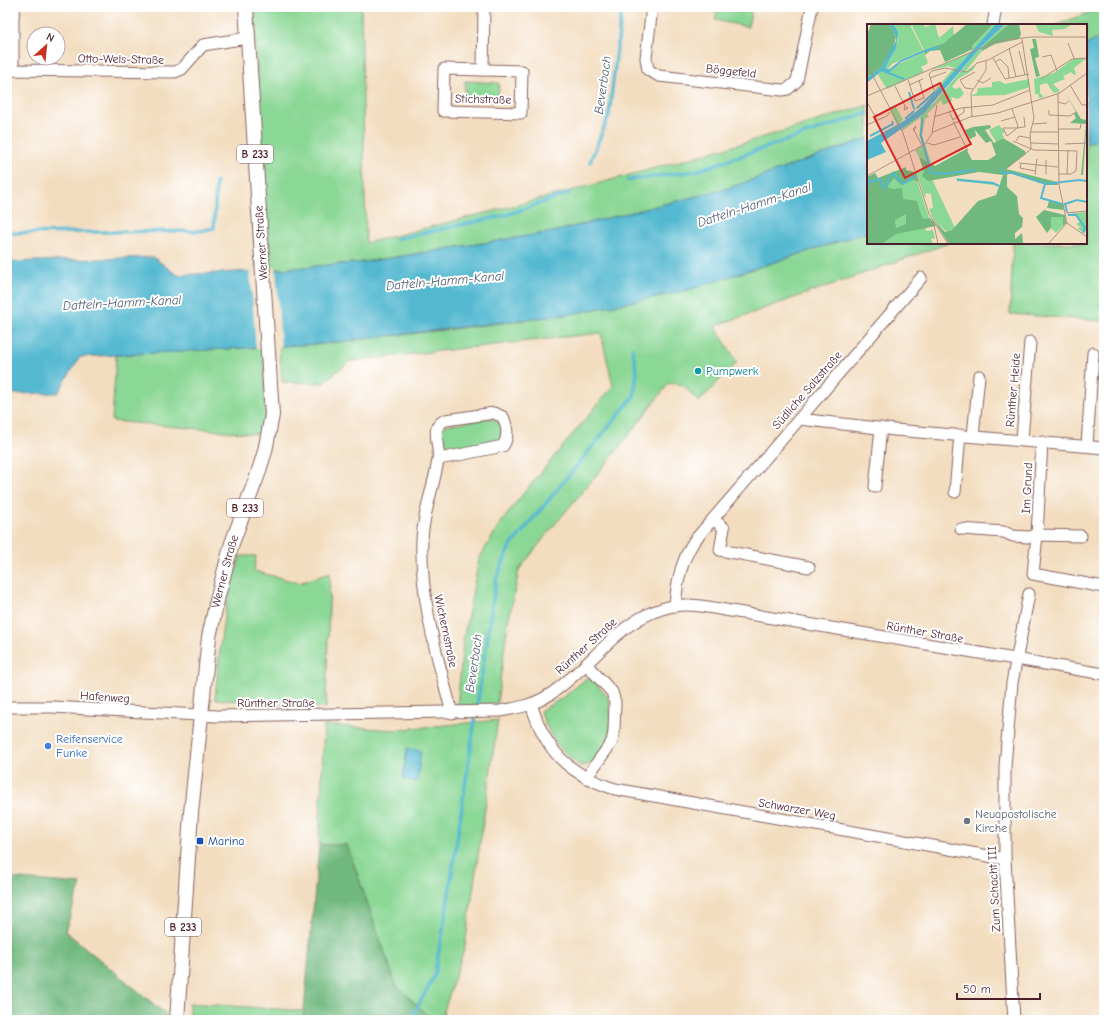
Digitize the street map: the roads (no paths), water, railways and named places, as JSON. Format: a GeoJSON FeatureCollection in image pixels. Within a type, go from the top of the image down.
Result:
{"type":"FeatureCollection","features":[{"type":"Feature","properties":{"kind":"main road","name":"Werner Straße"},"geometry":{"type":"LineString","coordinates":[[177,1020],[189,839],[209,637],[232,543],[265,451],[272,415],[246,7]]}},
{"type":"Feature","properties":{"kind":"street"},"geometry":{"type":"LineString","coordinates":[[10,70],[12,16],[15,7]]}},
{"type":"Feature","properties":{"kind":"street"},"geometry":{"type":"LineString","coordinates":[[483,70],[484,7]]}},
{"type":"Feature","properties":{"kind":"street","name":"Böggefeld"},"geometry":{"type":"LineString","coordinates":[[652,7],[646,58],[648,70],[652,73],[659,76],[782,90],[788,89],[797,81],[812,7]]}},
{"type":"Feature","properties":{"kind":"street"},"geometry":{"type":"LineString","coordinates":[[993,24],[996,7]]}},
{"type":"Feature","properties":{"kind":"street","name":"Otto-Wels-Straße"},"geometry":{"type":"LineString","coordinates":[[10,70],[175,72],[182,69],[203,45],[247,38]]}},
{"type":"Feature","properties":{"kind":"street","name":"Stichstraße"},"geometry":{"type":"LineString","coordinates":[[444,69],[483,70],[522,71],[522,113],[443,112],[444,69]]}},
{"type":"Feature","properties":{"kind":"street","name":"Südliche Salzstraße"},"geometry":{"type":"LineString","coordinates":[[675,606],[676,582],[682,564],[694,541],[921,278]]}},
{"type":"Feature","properties":{"kind":"street","name":"Rünther Heide"},"geometry":{"type":"LineString","coordinates":[[1022,439],[1030,342]]}},
{"type":"Feature","properties":{"kind":"street"},"geometry":{"type":"LineString","coordinates":[[1087,446],[1093,353]]}},
{"type":"Feature","properties":{"kind":"street"},"geometry":{"type":"LineString","coordinates":[[973,436],[979,376]]}},
{"type":"Feature","properties":{"kind":"street","name":"Wichernstraße"},"geometry":{"type":"LineString","coordinates":[[439,459],[503,446],[506,442],[507,434],[503,418],[494,413],[442,421],[438,424],[436,433],[439,459],[425,515],[422,540],[422,578],[427,616],[452,713]]}},
{"type":"Feature","properties":{"kind":"street","name":"Rünther Heide"},"geometry":{"type":"LineString","coordinates":[[799,419],[1104,448]]}},
{"type":"Feature","properties":{"kind":"street"},"geometry":{"type":"LineString","coordinates":[[875,487],[881,428]]}},
{"type":"Feature","properties":{"kind":"street"},"geometry":{"type":"LineString","coordinates":[[955,492],[960,435]]}},
{"type":"Feature","properties":{"kind":"street","name":"Im Grund"},"geometry":{"type":"LineString","coordinates":[[1042,442],[1037,535],[1033,574],[1104,587]]}},
{"type":"Feature","properties":{"kind":"street"},"geometry":{"type":"LineString","coordinates":[[713,519],[724,528],[720,550],[810,567]]}},
{"type":"Feature","properties":{"kind":"street"},"geometry":{"type":"LineString","coordinates":[[961,529],[1004,532],[1013,536],[1028,537],[1037,535],[1081,536]]}},
{"type":"Feature","properties":{"kind":"street"},"geometry":{"type":"LineString","coordinates":[[1017,661],[1029,594]]}},
{"type":"Feature","properties":{"kind":"street","name":"Rünther Straße"},"geometry":{"type":"LineString","coordinates":[[201,716],[471,713],[500,711],[531,704],[548,696],[586,664],[624,628],[652,613],[675,606],[686,605],[725,610],[1017,661],[1104,674]]}},
{"type":"Feature","properties":{"kind":"street","name":"Zum Schacht III"},"geometry":{"type":"LineString","coordinates":[[1014,1020],[1005,859],[1005,766],[1012,683],[1017,661]]}},
{"type":"Feature","properties":{"kind":"street"},"geometry":{"type":"LineString","coordinates":[[586,664],[612,692],[615,702],[614,732],[612,742],[586,778]]}},
{"type":"Feature","properties":{"kind":"street","name":"Schwarzer Weg"},"geometry":{"type":"LineString","coordinates":[[531,704],[540,731],[549,746],[560,759],[586,778],[615,789],[1005,859]]}},
{"type":"Feature","properties":{"kind":"street","name":"Hafenweg"},"geometry":{"type":"LineString","coordinates":[[7,708],[52,707],[201,716]]}},
{"type":"Feature","properties":{"kind":"water"},"geometry":{"type":"Polygon","coordinates":[[[1104,36],[1104,137],[1087,144],[1087,44],[1104,36]]]}},
{"type":"Feature","properties":{"kind":"water","name":"Datteln-Hamm-Kanal"},"geometry":{"type":"Polygon","coordinates":[[[867,138],[867,232],[685,291],[571,314],[321,344],[80,357],[58,393],[7,394],[7,262],[153,257],[177,275],[256,271],[365,262],[552,232],[729,188],[867,138]]]}},
{"type":"Feature","properties":{"kind":"water"},"geometry":{"type":"Polygon","coordinates":[[[407,748],[421,751],[417,782],[403,779],[407,748]]]}},
{"type":"Feature","properties":{"kind":"waterway","name":"Beverbach"},"geometry":{"type":"LineString","coordinates":[[590,162],[609,115],[622,7]]}},
{"type":"Feature","properties":{"kind":"waterway"},"geometry":{"type":"LineString","coordinates":[[628,180],[696,171],[867,113]]}},
{"type":"Feature","properties":{"kind":"waterway"},"geometry":{"type":"LineString","coordinates":[[7,233],[200,231],[214,228],[216,182]]}},
{"type":"Feature","properties":{"kind":"waterway"},"geometry":{"type":"LineString","coordinates":[[395,239],[503,216],[569,193]]}},
{"type":"Feature","properties":{"kind":"waterway","name":"Beverbach"},"geometry":{"type":"LineString","coordinates":[[410,1020],[434,977],[446,913],[496,580],[509,548],[634,396],[637,372],[632,348]]}},
{"type":"Feature","properties":{"kind":"place","name":"Pumpwerk"},"geometry":{"type":"Point","coordinates":[698,371]}},
{"type":"Feature","properties":{"kind":"place","name":"Reifenservice Funke"},"geometry":{"type":"Point","coordinates":[48,746]}},
{"type":"Feature","properties":{"kind":"place","name":"Neuapostolische Kirche"},"geometry":{"type":"Point","coordinates":[967,821]}},
{"type":"Feature","properties":{"kind":"place","name":"Marina"},"geometry":{"type":"Point","coordinates":[200,841]}}]}
